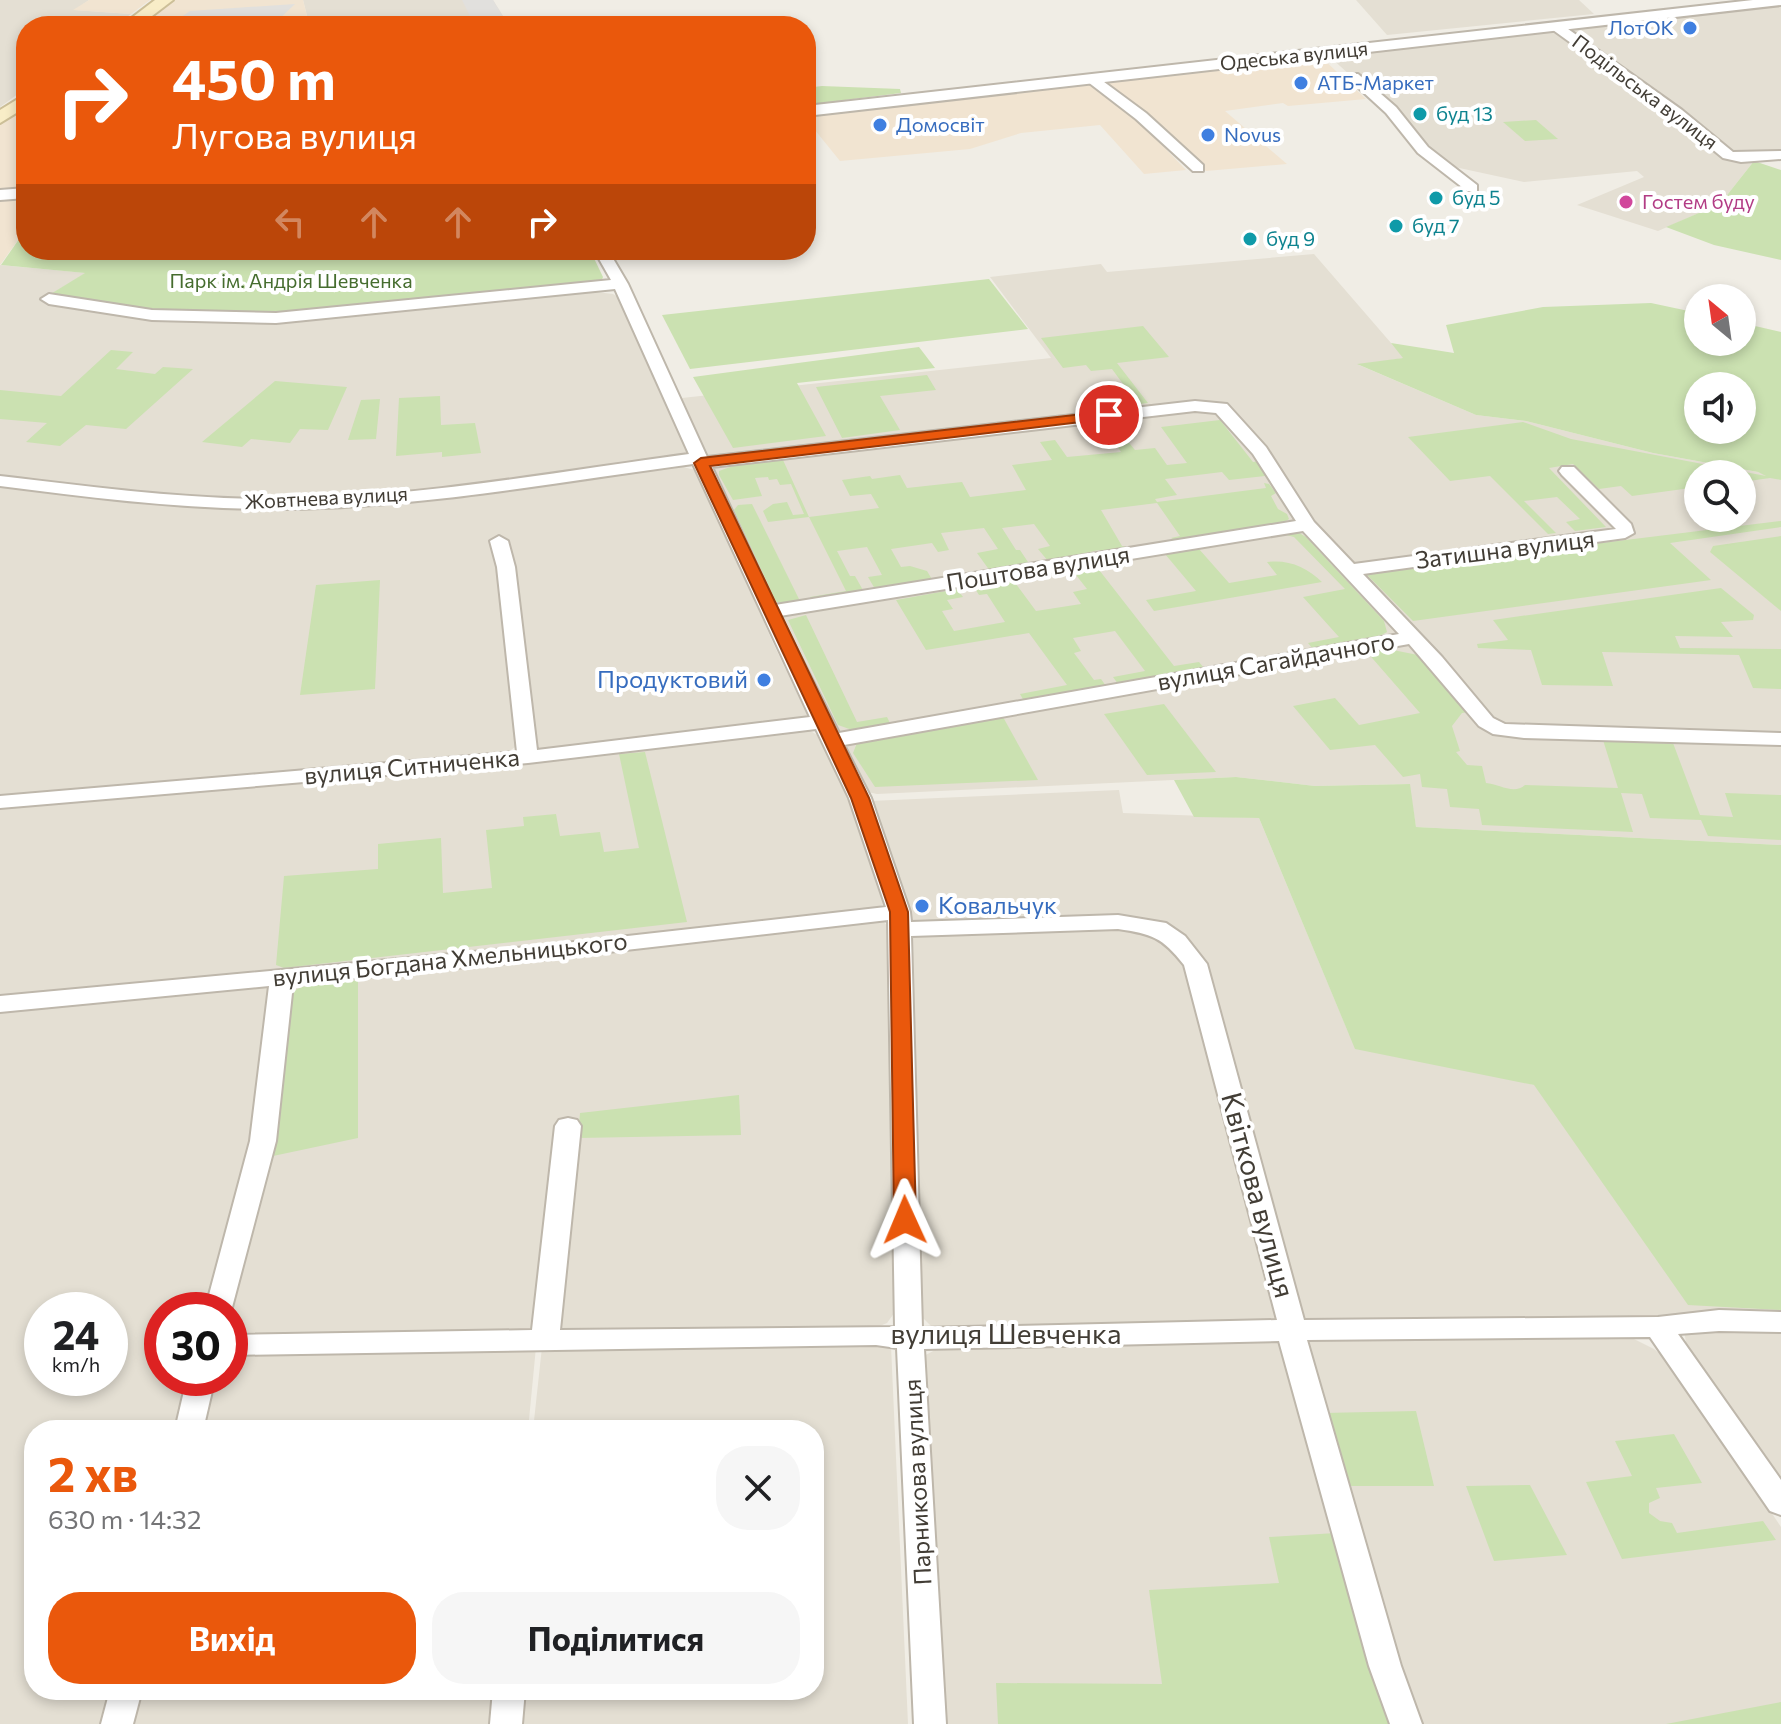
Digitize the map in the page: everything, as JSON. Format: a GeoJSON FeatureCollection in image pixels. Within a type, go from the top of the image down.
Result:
{"type":"FeatureCollection","features":[{"type":"Feature","properties":{"kind":"main road"},"geometry":{"type":"LineString","coordinates":[[143,16],[165,0]]}},
{"type":"Feature","properties":{"kind":"street","name":"Одеська вулиця"},"geometry":{"type":"LineString","coordinates":[[816,110],[1780,2]]}},
{"type":"Feature","properties":{"kind":"street","name":"Подільська вулиця"},"geometry":{"type":"LineString","coordinates":[[1557,27],[1677,113],[1728,155],[1741,158],[1781,155]]}},
{"type":"Feature","properties":{"kind":"street"},"geometry":{"type":"LineString","coordinates":[[1354,77],[1391,110],[1423,150],[1472,188]]}},
{"type":"Feature","properties":{"kind":"street"},"geometry":{"type":"LineString","coordinates":[[1092,79],[1141,116],[1198,168]]}},
{"type":"Feature","properties":{"kind":"street","name":"Парникова вулиця"},"geometry":{"type":"LineString","coordinates":[[607,260],[769,612],[860,798],[900,920],[906,1309],[930,1724]]}},
{"type":"Feature","properties":{"kind":"street"},"geometry":{"type":"LineString","coordinates":[[49,299],[152,315],[276,318],[620,284]]}},
{"type":"Feature","properties":{"kind":"street","name":"Жовтнева вулиця"},"geometry":{"type":"LineString","coordinates":[[0,481],[165,500],[230,504],[356,501],[1195,406],[1221,408],[1260,451],[1307,525]]}},
{"type":"Feature","properties":{"kind":"street","name":"Затишна вулиця"},"geometry":{"type":"LineString","coordinates":[[1348,570],[1625,533],[1625,528],[1568,471]]}},
{"type":"Feature","properties":{"kind":"street"},"geometry":{"type":"LineString","coordinates":[[1307,525],[1412,638]]}},
{"type":"Feature","properties":{"kind":"street","name":"Поштова вулиця"},"geometry":{"type":"LineString","coordinates":[[769,612],[1307,525]]}},
{"type":"Feature","properties":{"kind":"street"},"geometry":{"type":"LineString","coordinates":[[499,541],[506,567],[528,757]]}},
{"type":"Feature","properties":{"kind":"street","name":"вулиця Сагайдачного"},"geometry":{"type":"LineString","coordinates":[[827,732],[1412,638],[1486,722],[1500,730],[1781,739]]}},
{"type":"Feature","properties":{"kind":"street","name":"вулиця Ситниченка"},"geometry":{"type":"LineString","coordinates":[[0,802],[827,732]]}},
{"type":"Feature","properties":{"kind":"street","name":"вулиця Богдана Хмельницького"},"geometry":{"type":"LineString","coordinates":[[0,1004],[900,920]]}},
{"type":"Feature","properties":{"kind":"street","name":"Квіткова вулиця"},"geometry":{"type":"LineString","coordinates":[[900,920],[1118,922],[1158,928],[1177,941],[1195,964],[1293,1330],[1293,1341],[1385,1666],[1406,1724]]}},
{"type":"Feature","properties":{"kind":"street"},"geometry":{"type":"LineString","coordinates":[[224,1292],[263,1141],[282,977]]}},
{"type":"Feature","properties":{"kind":"street"},"geometry":{"type":"LineString","coordinates":[[540,1341],[548,1325],[568,1126]]}},
{"type":"Feature","properties":{"kind":"street","name":"вулиця Шевченка"},"geometry":{"type":"LineString","coordinates":[[248,1345],[876,1335],[910,1339],[1293,1330],[1658,1327],[1695,1320],[1781,1322]]}},
{"type":"Feature","properties":{"kind":"street"},"geometry":{"type":"LineString","coordinates":[[1658,1327],[1781,1503]]}},
{"type":"Feature","properties":{"kind":"street"},"geometry":{"type":"LineString","coordinates":[[191,1420],[197,1396]]}},
{"type":"Feature","properties":{"kind":"street"},"geometry":{"type":"LineString","coordinates":[[117,1724],[123,1700]]}},
{"type":"Feature","properties":{"kind":"street"},"geometry":{"type":"LineString","coordinates":[[506,1724],[508,1700]]}},
{"type":"Feature","properties":{"kind":"shaded area"},"geometry":{"type":"Polygon","coordinates":[[[0,0],[89,0],[75,10],[131,14],[16,16],[16,95],[0,107],[0,0]]]}},
{"type":"Feature","properties":{"kind":"shaded area"},"geometry":{"type":"Polygon","coordinates":[[[89,0],[150,0],[131,14],[73,10],[89,0]]]}},
{"type":"Feature","properties":{"kind":"shaded area"},"geometry":{"type":"Polygon","coordinates":[[[174,0],[303,0],[307,16],[152,16],[174,0]]]}},
{"type":"Feature","properties":{"kind":"shaded area"},"geometry":{"type":"Polygon","coordinates":[[[303,0],[493,0],[503,16],[307,16],[303,0]]]}},
{"type":"Feature","properties":{"kind":"shaded area"},"geometry":{"type":"Polygon","coordinates":[[[462,0],[493,0],[503,16],[470,16],[462,0]]]}},
{"type":"Feature","properties":{"kind":"shaded area"},"geometry":{"type":"Polygon","coordinates":[[[1356,0],[1579,0],[1594,14],[1387,35],[1356,0]]]}},
{"type":"Feature","properties":{"kind":"shaded area"},"geometry":{"type":"Polygon","coordinates":[[[295,4],[282,16],[183,16],[190,11],[295,4]]]}},
{"type":"Feature","properties":{"kind":"shaded area"},"geometry":{"type":"Polygon","coordinates":[[[1781,5],[1781,158],[1754,161],[1720,204],[1658,231],[1577,205],[1644,177],[1637,171],[1524,182],[1450,166],[1329,56],[1781,5]]]}},
{"type":"Feature","properties":{"kind":"shaded area"},"geometry":{"type":"Polygon","coordinates":[[[1321,57],[1366,99],[1288,106],[1283,103],[1225,111],[1287,164],[1206,171],[1105,82],[1321,57]]]}},
{"type":"Feature","properties":{"kind":"shaded area"},"geometry":{"type":"Polygon","coordinates":[[[1092,84],[1129,111],[1186,170],[1144,174],[1100,125],[1021,133],[970,149],[840,161],[816,131],[816,112],[1092,84]]]}},
{"type":"Feature","properties":{"kind":"shaded area"},"geometry":{"type":"Polygon","coordinates":[[[16,113],[16,190],[0,192],[0,124],[16,113]]]}},
{"type":"Feature","properties":{"kind":"shaded area"},"geometry":{"type":"Polygon","coordinates":[[[16,199],[16,243],[0,265],[0,201],[16,199]]]}},
{"type":"Feature","properties":{"kind":"shaded area"},"geometry":{"type":"Polygon","coordinates":[[[1314,254],[1404,358],[1359,365],[1476,415],[1526,421],[1692,460],[1684,460],[1684,532],[1756,532],[1756,472],[1781,480],[1781,845],[1416,827],[1409,784],[1315,786],[1236,777],[868,792],[772,603],[682,398],[1051,358],[990,277],[1101,264],[1107,272],[1314,254]]]}},
{"type":"Feature","properties":{"kind":"shaded area"},"geometry":{"type":"Polygon","coordinates":[[[0,265],[86,273],[43,299],[588,291],[613,294],[621,299],[689,452],[686,456],[354,498],[234,501],[0,479],[0,265]]]}},
{"type":"Feature","properties":{"kind":"shaded area"},"geometry":{"type":"Polygon","coordinates":[[[671,464],[695,470],[701,477],[808,716],[803,722],[540,751],[521,743],[508,752],[492,756],[0,798],[0,483],[290,506],[671,464]]]}},
{"type":"Feature","properties":{"kind":"shaded area"},"geometry":{"type":"Polygon","coordinates":[[[806,728],[817,735],[849,798],[878,873],[886,903],[876,908],[537,948],[0,1000],[0,806],[806,728]]]}},
{"type":"Feature","properties":{"kind":"shaded area"},"geometry":{"type":"Polygon","coordinates":[[[1119,790],[1123,813],[1259,818],[1349,1034],[1534,1085],[1781,1120],[1781,1316],[1298,1322],[1199,963],[1162,923],[915,924],[910,920],[870,801],[1119,790]]]}},
{"type":"Feature","properties":{"kind":"shaded area"},"geometry":{"type":"Polygon","coordinates":[[[850,918],[883,921],[890,929],[895,1312],[887,1323],[875,1328],[248,1338],[248,1292],[230,1292],[290,990],[301,984],[850,918]]]}},
{"type":"Feature","properties":{"kind":"shaded area"},"geometry":{"type":"Polygon","coordinates":[[[1109,925],[1151,932],[1190,967],[1283,1317],[1276,1323],[934,1329],[922,1317],[915,1298],[911,938],[918,933],[1109,925]]]}},
{"type":"Feature","properties":{"kind":"shaded area"},"geometry":{"type":"Polygon","coordinates":[[[272,984],[255,1141],[217,1292],[144,1292],[144,1396],[190,1396],[184,1420],[24,1420],[24,1700],[115,1700],[109,1724],[0,1724],[0,1007],[272,984]]]}},
{"type":"Feature","properties":{"kind":"shaded area"},"geometry":{"type":"Polygon","coordinates":[[[1781,1327],[1781,1484],[1687,1348],[1684,1331],[1781,1327]]]}},
{"type":"Feature","properties":{"kind":"shaded area"},"geometry":{"type":"Polygon","coordinates":[[[1610,1336],[1634,1339],[1654,1349],[1672,1364],[1781,1527],[1781,1724],[1414,1724],[1298,1337],[1610,1336]]]}},
{"type":"Feature","properties":{"kind":"shaded area"},"geometry":{"type":"Polygon","coordinates":[[[1279,1338],[1398,1724],[942,1724],[922,1357],[935,1350],[954,1348],[1279,1338]]]}},
{"type":"Feature","properties":{"kind":"shaded area"},"geometry":{"type":"Polygon","coordinates":[[[873,1339],[891,1346],[908,1724],[515,1724],[517,1700],[824,1700],[824,1420],[534,1420],[542,1347],[873,1339]]]}},
{"type":"Feature","properties":{"kind":"shaded area"},"geometry":{"type":"Polygon","coordinates":[[[536,1347],[529,1420],[199,1420],[205,1396],[248,1396],[248,1352],[536,1347]]]}},
{"type":"Feature","properties":{"kind":"shaded area"},"geometry":{"type":"Polygon","coordinates":[[[131,1700],[499,1700],[497,1724],[125,1724],[131,1700]]]}},
{"type":"Feature","properties":{"kind":"green space"},"geometry":{"type":"Polygon","coordinates":[[[816,87],[900,89],[901,93],[816,104],[816,87]]]}},
{"type":"Feature","properties":{"kind":"green space"},"geometry":{"type":"Polygon","coordinates":[[[1536,120],[1558,139],[1525,141],[1503,122],[1536,120]]]}},
{"type":"Feature","properties":{"kind":"green space"},"geometry":{"type":"Polygon","coordinates":[[[1754,161],[1781,170],[1781,260],[1714,245],[1666,227],[1720,204],[1754,161]]]}},
{"type":"Feature","properties":{"kind":"green space","name":"Парк ім. Андрія Шевченка"},"geometry":{"type":"Polygon","coordinates":[[[16,243],[16,260],[595,260],[603,277],[601,282],[277,314],[187,316],[49,295],[85,273],[1,265],[16,243]]]}},
{"type":"Feature","properties":{"kind":"green space"},"geometry":{"type":"Polygon","coordinates":[[[989,279],[1028,329],[690,369],[662,315],[989,279]]]}},
{"type":"Feature","properties":{"kind":"green space"},"geometry":{"type":"Polygon","coordinates":[[[1651,303],[1684,310],[1684,356],[1756,356],[1756,326],[1781,332],[1781,480],[1756,480],[1756,474],[1766,476],[1756,472],[1756,460],[1692,460],[1526,421],[1476,415],[1357,364],[1403,358],[1391,343],[1454,353],[1446,325],[1543,307],[1651,303]]]}},
{"type":"Feature","properties":{"kind":"green space"},"geometry":{"type":"Polygon","coordinates":[[[1143,326],[1169,357],[1117,363],[1148,403],[1130,405],[1121,394],[1129,392],[1112,369],[1091,371],[1086,365],[1063,368],[1041,338],[1143,326]]]}},
{"type":"Feature","properties":{"kind":"green space"},"geometry":{"type":"Polygon","coordinates":[[[919,347],[935,368],[797,383],[826,436],[733,448],[693,377],[919,347]]]}},
{"type":"Feature","properties":{"kind":"green space"},"geometry":{"type":"Polygon","coordinates":[[[111,350],[133,352],[116,369],[155,374],[163,367],[193,369],[126,429],[86,425],[60,446],[26,442],[47,423],[0,419],[0,390],[61,396],[111,350]]]}},
{"type":"Feature","properties":{"kind":"green space"},"geometry":{"type":"Polygon","coordinates":[[[927,375],[936,390],[880,396],[900,430],[842,438],[816,387],[927,375]]]}},
{"type":"Feature","properties":{"kind":"green space"},"geometry":{"type":"Polygon","coordinates":[[[275,381],[347,387],[328,430],[300,429],[290,443],[251,439],[242,447],[202,442],[275,381]]]}},
{"type":"Feature","properties":{"kind":"green space"},"geometry":{"type":"Polygon","coordinates":[[[440,396],[441,425],[475,423],[481,453],[442,457],[442,452],[396,456],[399,398],[440,396]]]}},
{"type":"Feature","properties":{"kind":"green space"},"geometry":{"type":"Polygon","coordinates":[[[380,399],[376,439],[348,440],[361,400],[380,399]]]}},
{"type":"Feature","properties":{"kind":"green space"},"geometry":{"type":"Polygon","coordinates":[[[1220,420],[1253,462],[1260,461],[1265,476],[1229,480],[1222,472],[1165,479],[1177,495],[1155,499],[1157,502],[1266,488],[1264,483],[1269,484],[1276,493],[1271,496],[1278,509],[1289,519],[1283,523],[1177,541],[1171,538],[1180,536],[1157,503],[1101,510],[1122,546],[1131,548],[1105,553],[1099,550],[1048,561],[1038,549],[1050,546],[1034,524],[1002,528],[1030,565],[990,571],[977,553],[998,549],[984,528],[941,533],[949,550],[938,552],[932,543],[891,549],[901,567],[927,571],[933,581],[875,589],[868,577],[882,575],[867,547],[837,551],[850,576],[855,576],[864,592],[811,600],[810,597],[846,591],[809,517],[879,508],[871,494],[850,496],[842,480],[870,476],[872,479],[900,475],[907,488],[962,482],[970,497],[1026,490],[1012,465],[1052,460],[1040,442],[1055,440],[1067,457],[1121,452],[1113,440],[1125,438],[1135,450],[1155,448],[1167,465],[1187,463],[1161,427],[1220,420]]]}},
{"type":"Feature","properties":{"kind":"green space"},"geometry":{"type":"Polygon","coordinates":[[[1523,422],[1571,439],[1684,460],[1684,489],[1632,496],[1621,486],[1599,489],[1573,464],[1549,468],[1606,527],[1575,531],[1566,522],[1580,519],[1557,497],[1524,501],[1556,533],[1548,534],[1490,476],[1450,481],[1408,437],[1523,422]]]}},
{"type":"Feature","properties":{"kind":"green space"},"geometry":{"type":"Polygon","coordinates":[[[783,460],[809,517],[768,522],[763,511],[773,504],[787,502],[793,515],[804,514],[791,484],[780,485],[777,479],[769,480],[768,477],[755,478],[762,496],[733,500],[719,471],[733,466],[783,460]]]}},
{"type":"Feature","properties":{"kind":"green space"},"geometry":{"type":"Polygon","coordinates":[[[752,504],[800,602],[776,602],[734,510],[738,505],[752,504]]]}},
{"type":"Feature","properties":{"kind":"green space"},"geometry":{"type":"Polygon","coordinates":[[[1781,521],[1781,527],[1756,531],[1756,524],[1781,521]]]}},
{"type":"Feature","properties":{"kind":"green space"},"geometry":{"type":"Polygon","coordinates":[[[1283,530],[1296,531],[1306,537],[1384,621],[1387,632],[1378,637],[1313,649],[1308,643],[1339,637],[1303,597],[1345,589],[1294,537],[1286,535],[1283,530]]]}},
{"type":"Feature","properties":{"kind":"green space"},"geometry":{"type":"Polygon","coordinates":[[[1691,532],[1746,532],[1670,543],[1711,580],[1413,621],[1364,572],[1691,532]]]}},
{"type":"Feature","properties":{"kind":"green space"},"geometry":{"type":"Polygon","coordinates":[[[1781,536],[1781,611],[1710,552],[1713,546],[1781,536]]]}},
{"type":"Feature","properties":{"kind":"green space"},"geometry":{"type":"Polygon","coordinates":[[[1199,549],[1229,583],[1277,575],[1267,562],[1275,561],[1297,565],[1322,582],[1154,611],[1146,600],[1196,591],[1165,554],[1199,549]]]}},
{"type":"Feature","properties":{"kind":"green space"},"geometry":{"type":"Polygon","coordinates":[[[1096,566],[1174,666],[1199,662],[1204,668],[1118,684],[1113,677],[1145,671],[1115,631],[1073,638],[1081,651],[1074,653],[1094,680],[1101,679],[1106,686],[1024,701],[1020,694],[1067,685],[1029,633],[926,650],[896,600],[957,589],[963,597],[947,600],[953,609],[942,611],[954,631],[1005,622],[987,594],[979,595],[974,587],[1013,580],[1036,611],[1081,604],[1073,592],[1087,589],[1072,570],[1096,566]]]}},
{"type":"Feature","properties":{"kind":"green space"},"geometry":{"type":"Polygon","coordinates":[[[380,580],[375,689],[300,695],[316,585],[380,580]]]}},
{"type":"Feature","properties":{"kind":"green space"},"geometry":{"type":"Polygon","coordinates":[[[1721,588],[1754,615],[1753,620],[1721,622],[1733,637],[1675,636],[1680,648],[1781,649],[1781,689],[1753,688],[1739,655],[1602,652],[1613,686],[1542,685],[1531,650],[1478,648],[1477,644],[1508,640],[1493,620],[1721,588]]]}},
{"type":"Feature","properties":{"kind":"green space"},"geometry":{"type":"Polygon","coordinates":[[[806,615],[857,722],[887,717],[891,725],[855,731],[838,725],[788,620],[806,615]]]}},
{"type":"Feature","properties":{"kind":"green space"},"geometry":{"type":"Polygon","coordinates":[[[1383,648],[1418,655],[1469,712],[1462,713],[1452,726],[1460,751],[1456,752],[1467,765],[1482,766],[1486,783],[1511,789],[1525,785],[1618,788],[1603,740],[1673,743],[1700,815],[1733,817],[1725,793],[1781,795],[1781,840],[1708,836],[1701,820],[1650,818],[1642,794],[1621,793],[1633,832],[1482,825],[1479,809],[1450,807],[1447,789],[1422,787],[1420,774],[1403,777],[1375,745],[1330,750],[1293,706],[1335,698],[1359,725],[1420,713],[1366,651],[1383,648]]]}},
{"type":"Feature","properties":{"kind":"green space"},"geometry":{"type":"Polygon","coordinates":[[[1164,704],[1216,772],[1147,775],[1104,714],[1164,704]]]}},
{"type":"Feature","properties":{"kind":"green space"},"geometry":{"type":"Polygon","coordinates":[[[1003,717],[1038,780],[875,787],[853,753],[857,743],[867,740],[1003,717]]]}},
{"type":"Feature","properties":{"kind":"green space"},"geometry":{"type":"Polygon","coordinates":[[[645,752],[687,922],[284,968],[276,965],[284,876],[378,869],[378,844],[441,838],[443,893],[492,888],[486,830],[524,826],[523,817],[556,814],[560,836],[600,832],[604,852],[639,848],[619,754],[645,752]]]}},
{"type":"Feature","properties":{"kind":"green space"},"geometry":{"type":"Polygon","coordinates":[[[1236,777],[1315,786],[1410,784],[1416,827],[1781,845],[1781,1310],[1688,1305],[1534,1085],[1355,1049],[1259,818],[1194,817],[1174,780],[1236,777]]]}},
{"type":"Feature","properties":{"kind":"green space"},"geometry":{"type":"Polygon","coordinates":[[[358,980],[358,1138],[273,1156],[293,991],[302,987],[358,980]]]}},
{"type":"Feature","properties":{"kind":"green space"},"geometry":{"type":"Polygon","coordinates":[[[739,1095],[741,1135],[578,1138],[580,1113],[739,1095]]]}},
{"type":"Feature","properties":{"kind":"green space"},"geometry":{"type":"Polygon","coordinates":[[[1416,1411],[1434,1486],[1343,1486],[1323,1413],[1416,1411]]]}},
{"type":"Feature","properties":{"kind":"green space"},"geometry":{"type":"Polygon","coordinates":[[[1674,1434],[1702,1483],[1656,1488],[1660,1498],[1649,1503],[1649,1513],[1660,1521],[1672,1523],[1677,1533],[1763,1521],[1776,1540],[1622,1559],[1586,1482],[1632,1476],[1615,1441],[1674,1434]]]}},
{"type":"Feature","properties":{"kind":"green space"},"geometry":{"type":"Polygon","coordinates":[[[1530,1485],[1567,1555],[1494,1561],[1466,1486],[1530,1485]]]}},
{"type":"Feature","properties":{"kind":"green space"},"geometry":{"type":"Polygon","coordinates":[[[1336,1533],[1391,1724],[998,1724],[996,1683],[1162,1684],[1149,1590],[1279,1583],[1269,1537],[1336,1533]]]}},
{"type":"Feature","properties":{"kind":"green space"},"geometry":{"type":"Polygon","coordinates":[[[1781,1702],[1781,1724],[1666,1724],[1781,1702]]]}},
{"type":"Feature","properties":{"kind":"place","name":"ЛотОК"},"geometry":{"type":"Point","coordinates":[1690,28]}},
{"type":"Feature","properties":{"kind":"place","name":"АТБ-Маркет"},"geometry":{"type":"Point","coordinates":[1301,83]}},
{"type":"Feature","properties":{"kind":"place","name":"буд 13"},"geometry":{"type":"Point","coordinates":[1420,114]}},
{"type":"Feature","properties":{"kind":"place","name":"Домосвіт"},"geometry":{"type":"Point","coordinates":[880,125]}},
{"type":"Feature","properties":{"kind":"place","name":"Novus"},"geometry":{"type":"Point","coordinates":[1208,135]}},
{"type":"Feature","properties":{"kind":"place","name":"буд 5"},"geometry":{"type":"Point","coordinates":[1436,198]}},
{"type":"Feature","properties":{"kind":"place","name":"Гостем буду"},"geometry":{"type":"Point","coordinates":[1626,202]}},
{"type":"Feature","properties":{"kind":"place","name":"буд 7"},"geometry":{"type":"Point","coordinates":[1396,226]}},
{"type":"Feature","properties":{"kind":"place","name":"буд 9"},"geometry":{"type":"Point","coordinates":[1250,239]}},
{"type":"Feature","properties":{"kind":"place","name":"Продуктовий"},"geometry":{"type":"Point","coordinates":[764,680]}},
{"type":"Feature","properties":{"kind":"place","name":"Ковальчук"},"geometry":{"type":"Point","coordinates":[922,906]}},
{"type":"Feature","properties":{"kind":"route"},"geometry":{"type":"LineString","coordinates":[[905,1220],[899,912],[860,798],[769,612],[701,463],[1109,415]]}}]}
